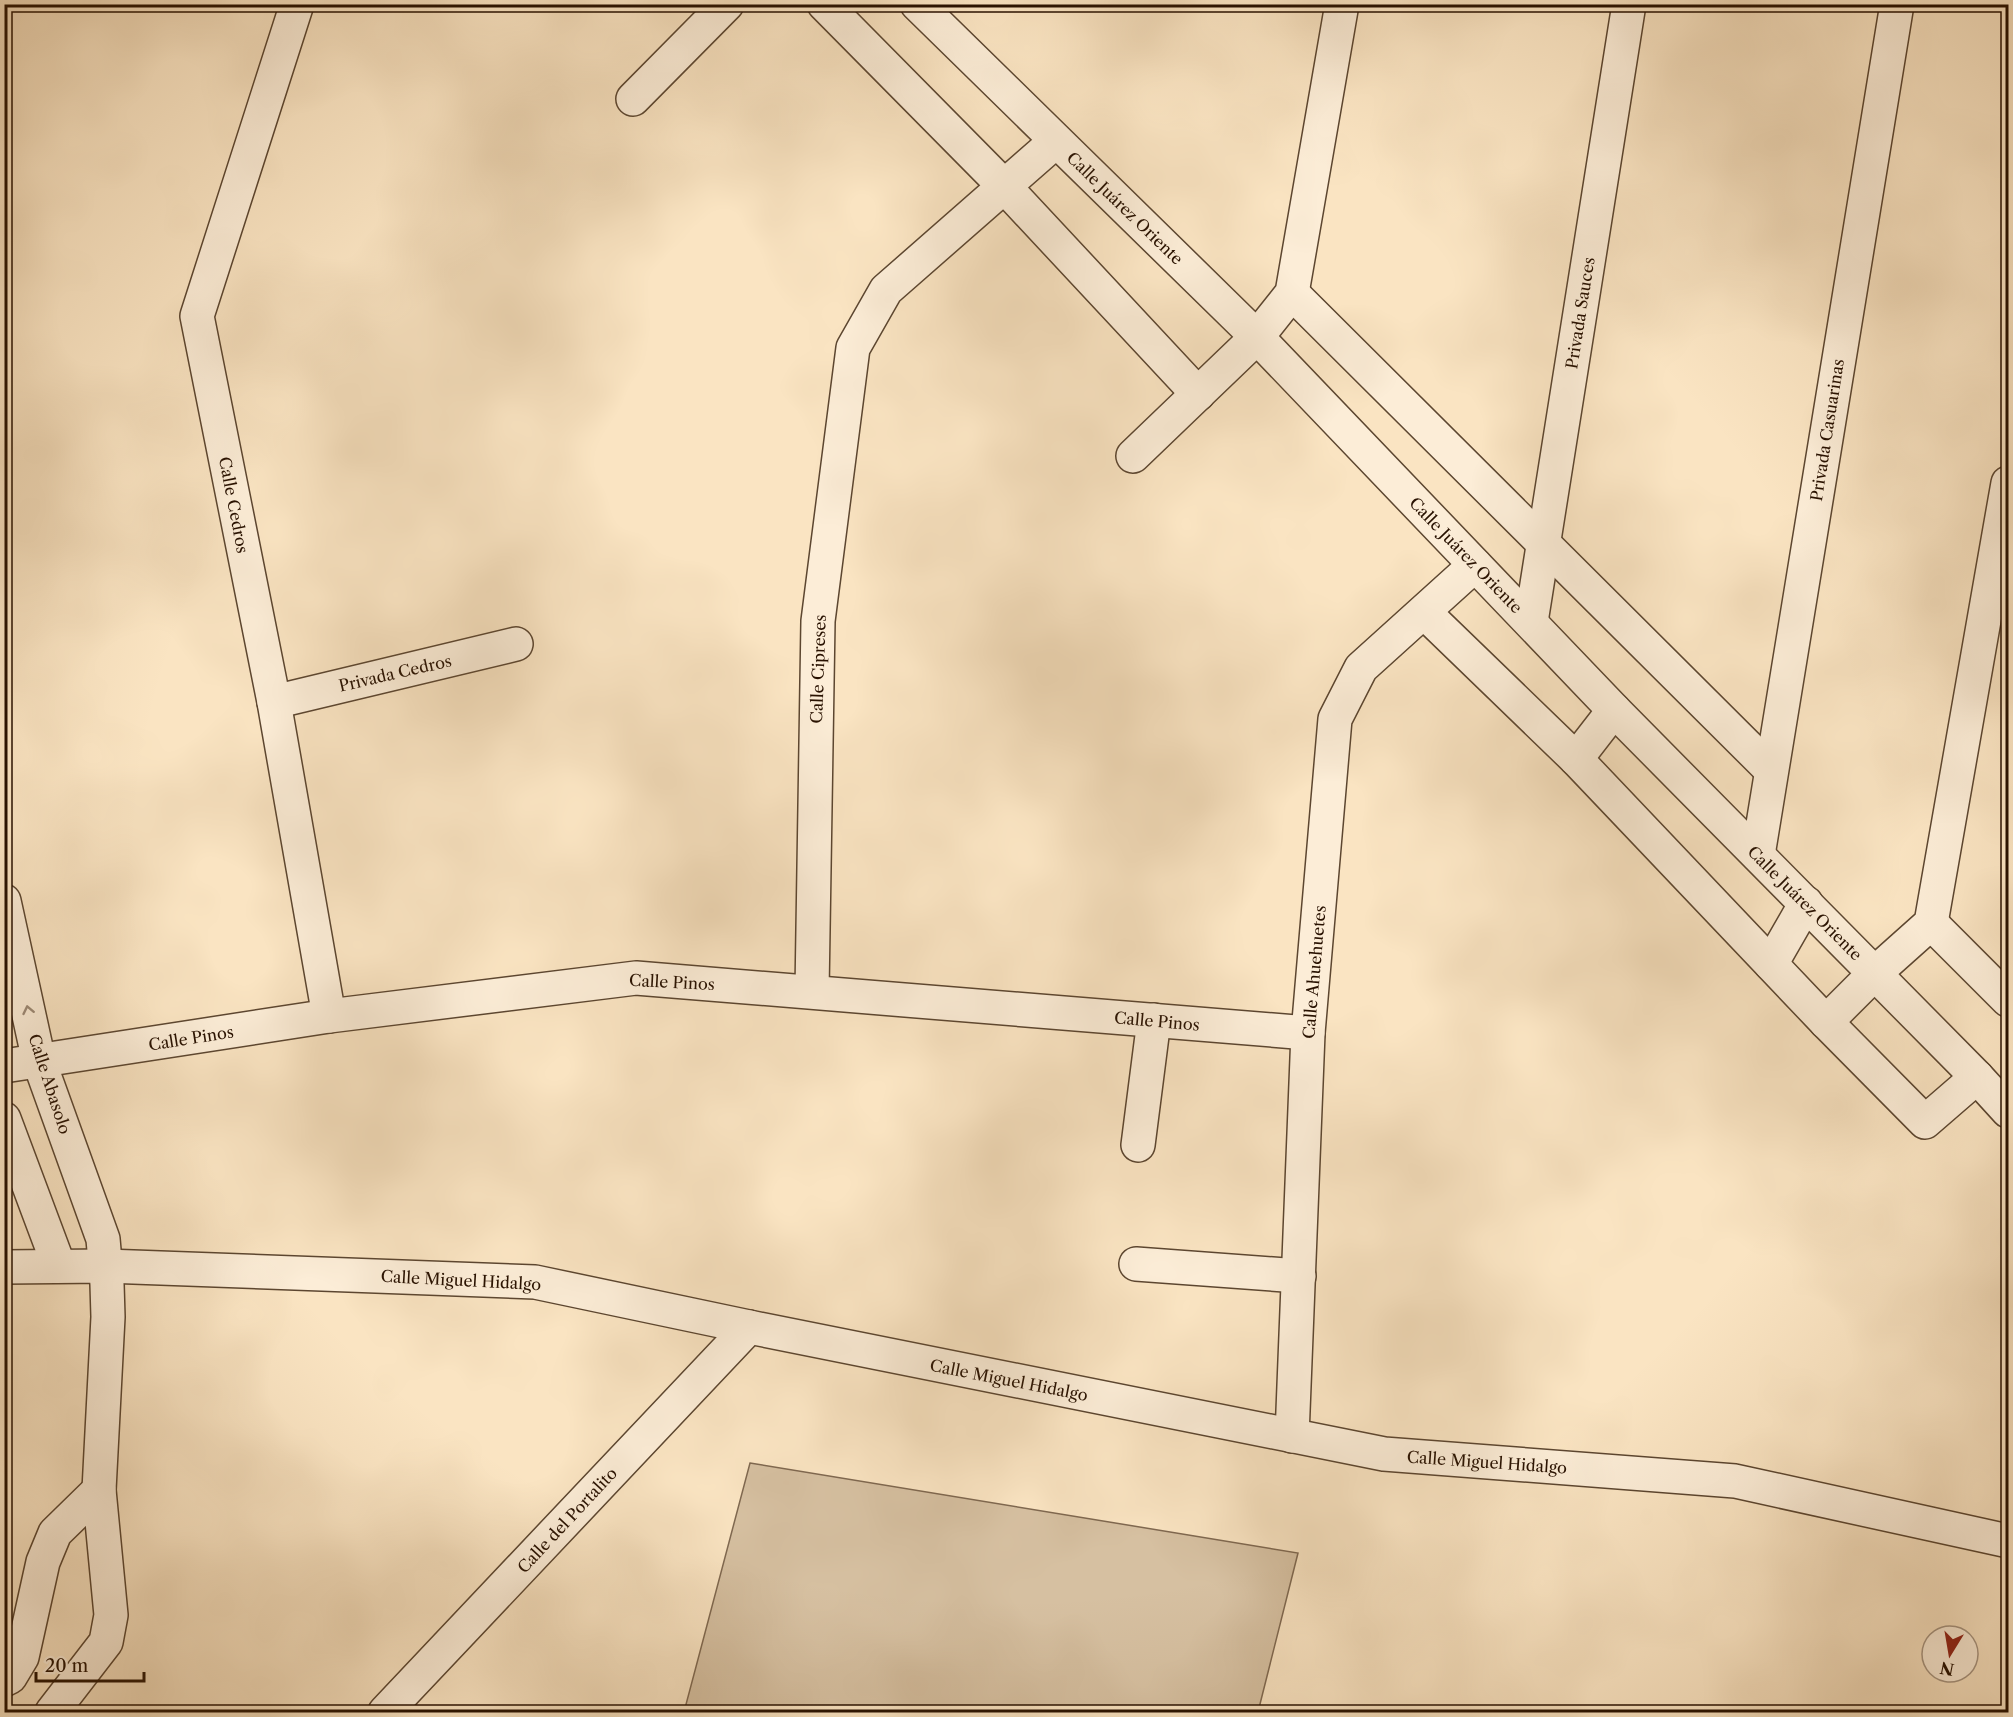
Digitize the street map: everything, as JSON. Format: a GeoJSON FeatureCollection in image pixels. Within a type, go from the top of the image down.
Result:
{"type":"FeatureCollection","features":[{"type":"Feature","properties":{"kind":"street","name":"Calle Cedros"},"geometry":{"type":"LineString","coordinates":[[297,4],[197,316],[274,702],[329,1016]]}},
{"type":"Feature","properties":{"kind":"street"},"geometry":{"type":"LineString","coordinates":[[633,99],[727,4]]}},
{"type":"Feature","properties":{"kind":"street"},"geometry":{"type":"LineString","coordinates":[[824,4],[1004,186],[1198,394]]}},
{"type":"Feature","properties":{"kind":"street","name":"Calle Juárez Oriente"},"geometry":{"type":"LineString","coordinates":[[917,4],[1257,337],[1614,710],[1875,973],[2008,1111]]}},
{"type":"Feature","properties":{"kind":"street"},"geometry":{"type":"LineString","coordinates":[[1133,456],[1257,337],[1292,293],[1342,4]]}},
{"type":"Feature","properties":{"kind":"street","name":"Privada Sauces"},"geometry":{"type":"LineString","coordinates":[[1531,622],[1629,4]]}},
{"type":"Feature","properties":{"kind":"street","name":"Privada Casuarinas"},"geometry":{"type":"LineString","coordinates":[[1758,855],[1897,4]]}},
{"type":"Feature","properties":{"kind":"street"},"geometry":{"type":"LineString","coordinates":[[1004,186],[1056,141]]}},
{"type":"Feature","properties":{"kind":"street","name":"Calle Cipreses"},"geometry":{"type":"LineString","coordinates":[[812,992],[818,621],[853,348],[886,290],[1004,186]]}},
{"type":"Feature","properties":{"kind":"street"},"geometry":{"type":"LineString","coordinates":[[1292,293],[1772,770]]}},
{"type":"Feature","properties":{"kind":"street"},"geometry":{"type":"LineString","coordinates":[[1826,1022],[1875,973],[1931,923],[2008,483]]}},
{"type":"Feature","properties":{"kind":"street","name":"Calle Ahuehuetes"},"geometry":{"type":"LineString","coordinates":[[1292,1436],[1308,1033],[1335,719],[1361,668],[1475,566]]}},
{"type":"Feature","properties":{"kind":"street"},"geometry":{"type":"LineString","coordinates":[[1424,612],[1576,759],[1826,1022],[1925,1122],[1977,1077]]}},
{"type":"Feature","properties":{"kind":"street","name":"Privada Cedros"},"geometry":{"type":"LineString","coordinates":[[274,702],[516,645]]}},
{"type":"Feature","properties":{"kind":"street"},"geometry":{"type":"LineString","coordinates":[[1576,759],[1614,710]]}},
{"type":"Feature","properties":{"kind":"street"},"geometry":{"type":"LineString","coordinates":[[1771,964],[1806,903]]}},
{"type":"Feature","properties":{"kind":"street","name":"Calle Abasolo"},"geometry":{"type":"LineString","coordinates":[[6,915],[39,1061],[103,1239],[106,1266],[108,1317],[99,1490],[111,1615],[106,1642],[52,1713]]}},
{"type":"Feature","properties":{"kind":"street"},"geometry":{"type":"LineString","coordinates":[[1931,923],[2008,1000]]}},
{"type":"Feature","properties":{"kind":"street","name":"Calle Pinos"},"geometry":{"type":"LineString","coordinates":[[4,1066],[329,1016],[636,978],[1308,1033]]}},
{"type":"Feature","properties":{"kind":"street"},"geometry":{"type":"LineString","coordinates":[[1138,1145],[1154,1020]]}},
{"type":"Feature","properties":{"kind":"street"},"geometry":{"type":"LineString","coordinates":[[4,1119],[59,1266]]}},
{"type":"Feature","properties":{"kind":"street"},"geometry":{"type":"LineString","coordinates":[[38,1211],[87,1194]]}},
{"type":"Feature","properties":{"kind":"street"},"geometry":{"type":"LineString","coordinates":[[1136,1264],[1299,1276]]}},
{"type":"Feature","properties":{"kind":"street","name":"Calle Miguel Hidalgo"},"geometry":{"type":"LineString","coordinates":[[4,1267],[106,1266],[535,1282],[1384,1454],[1735,1481],[2008,1541]]}},
{"type":"Feature","properties":{"kind":"street","name":"Calle del Portalito"},"geometry":{"type":"LineString","coordinates":[[385,1713],[749,1327]]}},
{"type":"Feature","properties":{"kind":"street"},"geometry":{"type":"LineString","coordinates":[[4,1680],[10,1677],[22,1657],[43,1562],[55,1533],[99,1490]]}},
{"type":"Feature","properties":{"kind":"shaded area"},"geometry":{"type":"Polygon","coordinates":[[[750,1463],[1298,1553],[1258,1712],[684,1712],[750,1463]]]}}]}
